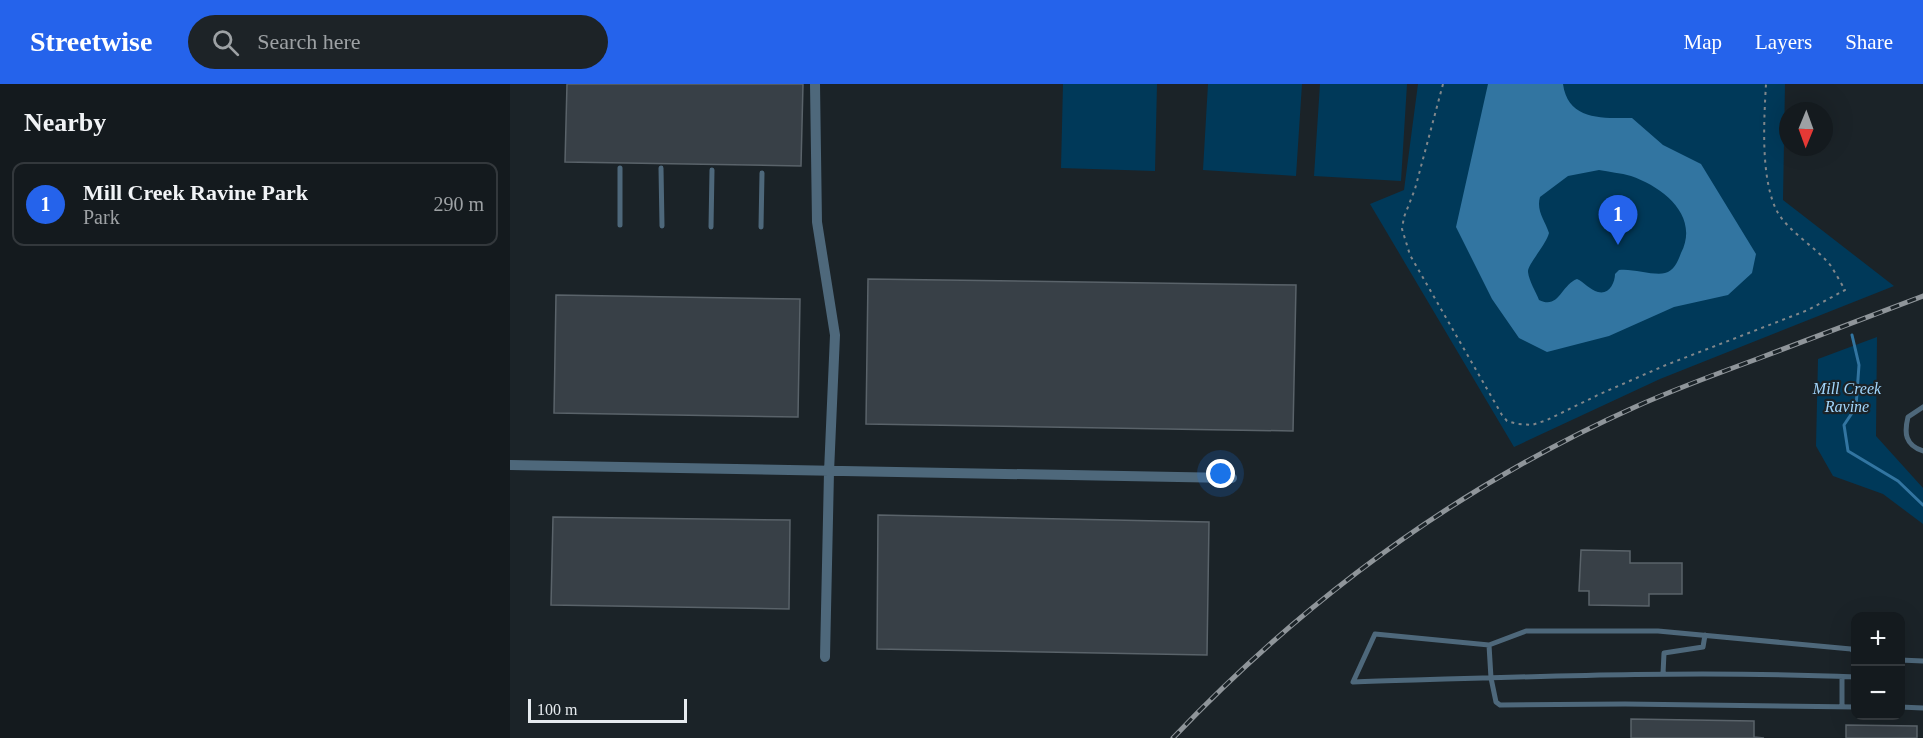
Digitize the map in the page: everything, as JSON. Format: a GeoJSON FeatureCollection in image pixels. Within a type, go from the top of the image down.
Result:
{"type":"FeatureCollection","features":[{"type":"Feature","properties":{"kind":"street"},"geometry":{"type":"LineString","coordinates":[[815,84],[817,222],[835,335],[825,657]]}},
{"type":"Feature","properties":{"kind":"street"},"geometry":{"type":"LineString","coordinates":[[510,465],[1232,478]]}},
{"type":"Feature","properties":{"kind":"lane"},"geometry":{"type":"LineString","coordinates":[[620,168],[620,225]]}},
{"type":"Feature","properties":{"kind":"lane"},"geometry":{"type":"LineString","coordinates":[[661,168],[662,226]]}},
{"type":"Feature","properties":{"kind":"lane"},"geometry":{"type":"LineString","coordinates":[[711,226],[712,170]]}},
{"type":"Feature","properties":{"kind":"lane"},"geometry":{"type":"LineString","coordinates":[[761,227],[762,173]]}},
{"type":"Feature","properties":{"kind":"lane"},"geometry":{"type":"LineString","coordinates":[[1923,407],[1908,417],[1905,428],[1906,440],[1914,448],[1923,451]]}},
{"type":"Feature","properties":{"kind":"lane"},"geometry":{"type":"LineString","coordinates":[[1851,649],[1658,631],[1526,631],[1489,645],[1375,634],[1353,682],[1663,674],[1851,677]]}},
{"type":"Feature","properties":{"kind":"lane"},"geometry":{"type":"LineString","coordinates":[[1663,674],[1664,654],[1703,647],[1705,635]]}},
{"type":"Feature","properties":{"kind":"lane"},"geometry":{"type":"LineString","coordinates":[[1489,645],[1491,678],[1496,702],[1500,705],[1851,706]]}},
{"type":"Feature","properties":{"kind":"lane"},"geometry":{"type":"LineString","coordinates":[[1905,660],[1923,661]]}},
{"type":"Feature","properties":{"kind":"lane"},"geometry":{"type":"LineString","coordinates":[[1842,676],[1842,706]]}},
{"type":"Feature","properties":{"kind":"lane"},"geometry":{"type":"LineString","coordinates":[[1905,707],[1923,708]]}},
{"type":"Feature","properties":{"kind":"path"},"geometry":{"type":"LineString","coordinates":[[1443,84],[1402,229],[1410,255],[1434,300],[1507,421],[1532,425],[1666,365],[1826,302],[1845,290],[1830,265],[1778,213],[1771,193],[1763,135],[1766,84]]}},
{"type":"Feature","properties":{"kind":"green space"},"geometry":{"type":"Polygon","coordinates":[[[1063,84],[1157,84],[1155,171],[1061,168],[1063,84]]]}},
{"type":"Feature","properties":{"kind":"green space"},"geometry":{"type":"Polygon","coordinates":[[[1208,84],[1302,84],[1296,176],[1203,170],[1208,84]]]}},
{"type":"Feature","properties":{"kind":"green space"},"geometry":{"type":"Polygon","coordinates":[[[1320,84],[1407,84],[1401,181],[1314,176],[1320,84]]]}},
{"type":"Feature","properties":{"kind":"green space"},"geometry":{"type":"Polygon","coordinates":[[[1418,84],[1785,84],[1785,102],[1779,102],[1779,156],[1784,156],[1783,200],[1894,286],[1660,379],[1514,447],[1370,204],[1404,190],[1418,84]]]}},
{"type":"Feature","properties":{"kind":"green space","name":"Mill Creek Ravine"},"geometry":{"type":"Polygon","coordinates":[[[1877,337],[1876,436],[1923,488],[1923,524],[1883,494],[1833,476],[1816,446],[1818,359],[1877,337]]]}},
{"type":"Feature","properties":{"kind":"shaded area"},"geometry":{"type":"Polygon","coordinates":[[[1488,84],[1563,84],[1566,96],[1579,111],[1599,117],[1632,118],[1663,145],[1701,164],[1756,254],[1752,273],[1728,295],[1674,307],[1609,336],[1547,352],[1519,338],[1492,299],[1456,227],[1488,84]],[[1599,170],[1568,176],[1540,197],[1540,211],[1549,233],[1528,269],[1531,283],[1539,300],[1551,302],[1577,279],[1592,290],[1605,292],[1611,288],[1615,274],[1619,270],[1660,274],[1671,270],[1677,262],[1686,240],[1686,227],[1675,205],[1666,195],[1643,181],[1627,175],[1599,170]]]}},
{"type":"Feature","properties":{"kind":"building"},"geometry":{"type":"Polygon","coordinates":[[[567,84],[803,84],[801,166],[565,162],[567,84]]]}},
{"type":"Feature","properties":{"kind":"building"},"geometry":{"type":"Polygon","coordinates":[[[868,279],[1296,285],[1293,431],[866,424],[868,279]]]}},
{"type":"Feature","properties":{"kind":"building"},"geometry":{"type":"Polygon","coordinates":[[[556,295],[800,299],[798,417],[554,413],[556,295]]]}},
{"type":"Feature","properties":{"kind":"building"},"geometry":{"type":"Polygon","coordinates":[[[878,515],[1209,522],[1207,655],[877,649],[878,515]]]}},
{"type":"Feature","properties":{"kind":"building"},"geometry":{"type":"Polygon","coordinates":[[[553,517],[790,520],[789,609],[551,605],[553,517]]]}},
{"type":"Feature","properties":{"kind":"building"},"geometry":{"type":"Polygon","coordinates":[[[1581,550],[1630,551],[1630,563],[1682,563],[1682,594],[1649,594],[1649,606],[1589,605],[1589,591],[1579,591],[1581,550]]]}},
{"type":"Feature","properties":{"kind":"building"},"geometry":{"type":"Polygon","coordinates":[[[1631,719],[1754,721],[1754,737],[1764,738],[1631,738],[1631,719]]]}},
{"type":"Feature","properties":{"kind":"building"},"geometry":{"type":"Polygon","coordinates":[[[1846,725],[1917,726],[1917,738],[1846,738],[1846,725]]]}},
{"type":"Feature","properties":{"kind":"waterway"},"geometry":{"type":"LineString","coordinates":[[1852,335],[1859,365],[1856,407],[1844,425],[1848,451],[1898,481],[1923,505]]}},
{"type":"Feature","properties":{"kind":"railway"},"geometry":{"type":"LineString","coordinates":[[1173,738],[1276,639],[1331,593],[1446,510],[1507,472],[1570,438],[1650,400],[1923,296]]}},
{"type":"Feature","properties":{"kind":"place","name":"Mill Creek Ravine Park"},"geometry":{"type":"Point","coordinates":[1618,245]}}]}
